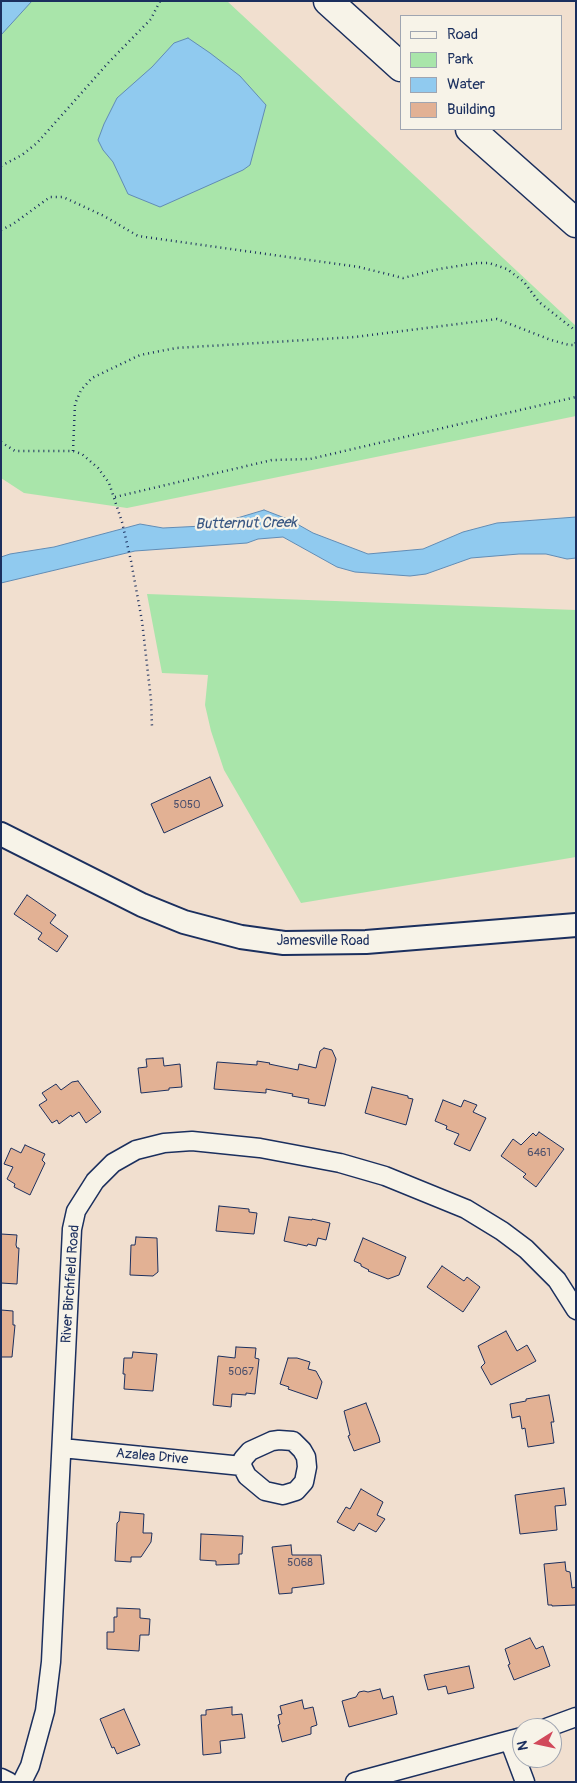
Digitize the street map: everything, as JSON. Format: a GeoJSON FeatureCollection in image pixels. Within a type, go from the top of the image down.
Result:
{"type":"FeatureCollection","features":[{"type":"Feature","properties":{"kind":"highway"},"geometry":{"type":"LineString","coordinates":[[328,1],[400,66]]}},
{"type":"Feature","properties":{"kind":"highway"},"geometry":{"type":"LineString","coordinates":[[471,130],[576,223]]}},
{"type":"Feature","properties":{"kind":"street","name":"Jamesville Road"},"geometry":{"type":"LineString","coordinates":[[1,834],[142,905],[184,922],[241,936],[284,943],[366,942],[576,926]]}},
{"type":"Feature","properties":{"kind":"street","name":"River Birchfield Road"},"geometry":{"type":"LineString","coordinates":[[22,1782],[30,1766],[45,1711],[50,1672],[72,1229],[76,1211],[95,1181],[113,1163],[136,1150],[164,1143],[192,1141],[260,1148],[340,1163],[385,1176],[466,1209],[502,1231],[526,1249],[557,1280],[576,1310]]}},
{"type":"Feature","properties":{"kind":"street","name":"Azalea Drive"},"geometry":{"type":"LineString","coordinates":[[62,1448],[242,1466]]}},
{"type":"Feature","properties":{"kind":"street"},"geometry":{"type":"LineString","coordinates":[[562,1722],[576,1717]]}},
{"type":"Feature","properties":{"kind":"street"},"geometry":{"type":"LineString","coordinates":[[355,1782],[512,1740]]}},
{"type":"Feature","properties":{"kind":"street"},"geometry":{"type":"LineString","coordinates":[[522,1768],[525,1782]]}},
{"type":"Feature","properties":{"kind":"street"},"geometry":{"type":"LineString","coordinates":[[1,1778],[9,1782]]}},
{"type":"Feature","properties":{"kind":"path"},"geometry":{"type":"LineString","coordinates":[[1,166],[22,155],[37,143],[108,62],[151,19],[160,1]]}},
{"type":"Feature","properties":{"kind":"path"},"geometry":{"type":"LineString","coordinates":[[1,230],[50,197],[63,197],[104,216],[138,236],[359,267],[403,278],[439,269],[489,263],[507,269],[524,282],[538,302],[576,331]]}},
{"type":"Feature","properties":{"kind":"path"},"geometry":{"type":"LineString","coordinates":[[73,451],[75,404],[81,390],[92,378],[140,355],[176,348],[355,337],[498,319],[551,340],[569,345],[575,345],[576,341]]}},
{"type":"Feature","properties":{"kind":"path"},"geometry":{"type":"LineString","coordinates":[[114,497],[272,460],[310,459],[576,397]]}},
{"type":"Feature","properties":{"kind":"path"},"geometry":{"type":"LineString","coordinates":[[1,442],[15,451],[73,451],[82,454],[98,468],[109,483],[122,522],[142,621],[151,700],[152,727]]}},
{"type":"Feature","properties":{"kind":"green space"},"geometry":{"type":"Polygon","coordinates":[[[1,1],[227,1],[576,326],[576,416],[127,508],[24,493],[1,478],[1,1]]]}},
{"type":"Feature","properties":{"kind":"green space"},"geometry":{"type":"Polygon","coordinates":[[[147,594],[576,610],[576,857],[301,903],[224,770],[211,731],[205,705],[208,675],[162,673],[147,594]]]}},
{"type":"Feature","properties":{"kind":"water"},"geometry":{"type":"Polygon","coordinates":[[[1,1],[32,1],[1,35],[1,1]]]}},
{"type":"Feature","properties":{"kind":"water"},"geometry":{"type":"Polygon","coordinates":[[[188,38],[240,76],[266,105],[250,165],[243,170],[160,207],[128,194],[113,162],[103,150],[98,140],[117,98],[152,67],[174,43],[188,38]]]}},
{"type":"Feature","properties":{"kind":"water","name":"Butternut Creek"},"geometry":{"type":"Polygon","coordinates":[[[264,510],[290,520],[313,533],[368,554],[423,549],[463,532],[497,523],[576,517],[576,558],[567,559],[546,554],[519,554],[471,558],[426,574],[410,576],[355,572],[337,567],[283,537],[258,539],[247,543],[135,551],[1,583],[1,557],[10,554],[54,547],[140,524],[163,528],[203,526],[264,510]]]}},
{"type":"Feature","properties":{"kind":"building"},"geometry":{"type":"Polygon","coordinates":[[[210,777],[223,806],[164,833],[151,804],[210,777]]]}},
{"type":"Feature","properties":{"kind":"building"},"geometry":{"type":"Polygon","coordinates":[[[27,895],[56,915],[50,923],[68,936],[57,952],[38,939],[42,933],[14,914],[27,895]]]}},
{"type":"Feature","properties":{"kind":"building"},"geometry":{"type":"Polygon","coordinates":[[[324,1048],[332,1050],[336,1059],[325,1106],[308,1103],[309,1099],[292,1096],[293,1094],[266,1089],[266,1093],[214,1089],[217,1062],[257,1065],[257,1061],[298,1070],[299,1064],[316,1068],[320,1051],[324,1048]]]}},
{"type":"Feature","properties":{"kind":"building"},"geometry":{"type":"Polygon","coordinates":[[[163,1058],[164,1066],[180,1064],[182,1087],[141,1093],[138,1068],[147,1067],[146,1059],[163,1058]]]}},
{"type":"Feature","properties":{"kind":"building"},"geometry":{"type":"Polygon","coordinates":[[[78,1081],[101,1112],[86,1123],[79,1112],[72,1117],[71,1115],[59,1124],[57,1120],[52,1123],[39,1105],[47,1100],[42,1093],[56,1084],[61,1090],[72,1082],[78,1081]]]}},
{"type":"Feature","properties":{"kind":"building"},"geometry":{"type":"Polygon","coordinates":[[[372,1087],[413,1099],[406,1125],[365,1113],[372,1087]]]}},
{"type":"Feature","properties":{"kind":"building"},"geometry":{"type":"Polygon","coordinates":[[[443,1100],[461,1107],[464,1100],[477,1105],[473,1112],[486,1118],[470,1151],[454,1144],[459,1134],[446,1129],[447,1126],[435,1121],[443,1100]]]}},
{"type":"Feature","properties":{"kind":"building"},"geometry":{"type":"Polygon","coordinates":[[[539,1132],[564,1149],[536,1187],[523,1177],[526,1174],[501,1156],[513,1139],[521,1145],[533,1133],[536,1136],[539,1132]]]}},
{"type":"Feature","properties":{"kind":"building"},"geometry":{"type":"Polygon","coordinates":[[[25,1145],[45,1154],[42,1160],[45,1163],[30,1195],[14,1187],[15,1184],[7,1179],[13,1167],[4,1164],[11,1148],[21,1153],[25,1145]]]}},
{"type":"Feature","properties":{"kind":"building"},"geometry":{"type":"Polygon","coordinates":[[[219,1206],[249,1209],[249,1212],[257,1213],[254,1234],[216,1231],[219,1206]]]}},
{"type":"Feature","properties":{"kind":"building"},"geometry":{"type":"Polygon","coordinates":[[[289,1217],[330,1223],[326,1240],[318,1238],[316,1246],[284,1241],[289,1217]]]}},
{"type":"Feature","properties":{"kind":"building"},"geometry":{"type":"Polygon","coordinates":[[[1,1234],[17,1235],[16,1245],[19,1248],[17,1284],[1,1283],[1,1234]]]}},
{"type":"Feature","properties":{"kind":"building"},"geometry":{"type":"Polygon","coordinates":[[[136,1237],[157,1238],[158,1272],[153,1276],[130,1275],[131,1245],[135,1245],[136,1237]]]}},
{"type":"Feature","properties":{"kind":"building"},"geometry":{"type":"Polygon","coordinates":[[[363,1238],[406,1257],[399,1275],[388,1279],[368,1271],[361,1264],[354,1261],[363,1238]]]}},
{"type":"Feature","properties":{"kind":"building"},"geometry":{"type":"Polygon","coordinates":[[[442,1266],[464,1281],[467,1277],[480,1287],[463,1312],[427,1287],[442,1266]]]}},
{"type":"Feature","properties":{"kind":"building"},"geometry":{"type":"Polygon","coordinates":[[[1,1310],[13,1311],[13,1325],[15,1325],[12,1357],[1,1357],[1,1310]]]}},
{"type":"Feature","properties":{"kind":"building"},"geometry":{"type":"Polygon","coordinates":[[[506,1331],[517,1351],[527,1345],[536,1361],[491,1385],[481,1367],[485,1363],[478,1346],[506,1331]]]}},
{"type":"Feature","properties":{"kind":"building"},"geometry":{"type":"Polygon","coordinates":[[[236,1347],[256,1348],[255,1358],[259,1359],[255,1394],[232,1394],[231,1407],[213,1405],[218,1356],[235,1358],[236,1347]]]}},
{"type":"Feature","properties":{"kind":"building"},"geometry":{"type":"Polygon","coordinates":[[[133,1352],[157,1354],[153,1391],[124,1389],[124,1358],[132,1358],[133,1352]]]}},
{"type":"Feature","properties":{"kind":"building"},"geometry":{"type":"Polygon","coordinates":[[[288,1358],[297,1358],[310,1362],[308,1369],[316,1371],[322,1382],[317,1399],[288,1389],[289,1387],[280,1384],[288,1358]]]}},
{"type":"Feature","properties":{"kind":"building"},"geometry":{"type":"Polygon","coordinates":[[[549,1395],[554,1422],[551,1422],[554,1443],[528,1447],[525,1428],[522,1429],[520,1416],[512,1418],[510,1404],[549,1395]]]}},
{"type":"Feature","properties":{"kind":"building"},"geometry":{"type":"Polygon","coordinates":[[[366,1403],[380,1442],[354,1451],[348,1436],[350,1435],[344,1411],[366,1403]]]}},
{"type":"Feature","properties":{"kind":"building"},"geometry":{"type":"Polygon","coordinates":[[[564,1488],[566,1505],[555,1506],[557,1530],[520,1534],[515,1495],[564,1488]]]}},
{"type":"Feature","properties":{"kind":"building"},"geometry":{"type":"Polygon","coordinates":[[[361,1489],[383,1502],[377,1515],[385,1519],[376,1532],[359,1523],[354,1531],[337,1522],[346,1507],[350,1509],[361,1489]]]}},
{"type":"Feature","properties":{"kind":"building"},"geometry":{"type":"Polygon","coordinates":[[[120,1512],[144,1514],[143,1533],[152,1533],[151,1542],[141,1557],[131,1557],[131,1562],[115,1561],[117,1523],[120,1512]]]}},
{"type":"Feature","properties":{"kind":"building"},"geometry":{"type":"Polygon","coordinates":[[[201,1534],[243,1536],[242,1554],[239,1554],[239,1564],[216,1565],[216,1561],[200,1560],[201,1534]]]}},
{"type":"Feature","properties":{"kind":"building"},"geometry":{"type":"Polygon","coordinates":[[[291,1545],[292,1555],[321,1555],[324,1584],[292,1588],[292,1593],[279,1594],[272,1547],[291,1545]]]}},
{"type":"Feature","properties":{"kind":"building"},"geometry":{"type":"Polygon","coordinates":[[[565,1562],[566,1571],[570,1572],[572,1588],[576,1587],[576,1605],[548,1605],[544,1564],[565,1562]]]}},
{"type":"Feature","properties":{"kind":"building"},"geometry":{"type":"Polygon","coordinates":[[[117,1608],[140,1609],[140,1618],[150,1619],[149,1635],[140,1635],[139,1651],[107,1649],[107,1632],[114,1632],[114,1617],[117,1617],[117,1608]]]}},
{"type":"Feature","properties":{"kind":"building"},"geometry":{"type":"Polygon","coordinates":[[[530,1638],[536,1649],[543,1646],[550,1666],[514,1680],[508,1665],[510,1664],[505,1649],[530,1638]]]}},
{"type":"Feature","properties":{"kind":"building"},"geometry":{"type":"Polygon","coordinates":[[[469,1666],[474,1688],[448,1694],[446,1686],[428,1690],[424,1675],[469,1666]]]}},
{"type":"Feature","properties":{"kind":"building"},"geometry":{"type":"Polygon","coordinates":[[[380,1689],[383,1699],[393,1696],[397,1714],[349,1727],[342,1701],[356,1697],[359,1692],[380,1689]]]}},
{"type":"Feature","properties":{"kind":"building"},"geometry":{"type":"Polygon","coordinates":[[[302,1700],[304,1709],[313,1707],[317,1725],[311,1727],[311,1734],[282,1742],[278,1725],[280,1724],[278,1715],[282,1714],[280,1706],[302,1700]]]}},
{"type":"Feature","properties":{"kind":"building"},"geometry":{"type":"Polygon","coordinates":[[[232,1707],[232,1715],[242,1714],[245,1738],[220,1741],[221,1753],[203,1755],[201,1715],[206,1715],[206,1710],[232,1707]]]}},
{"type":"Feature","properties":{"kind":"building"},"geometry":{"type":"Polygon","coordinates":[[[124,1709],[140,1745],[117,1754],[114,1747],[112,1748],[100,1719],[124,1709]]]}}]}
